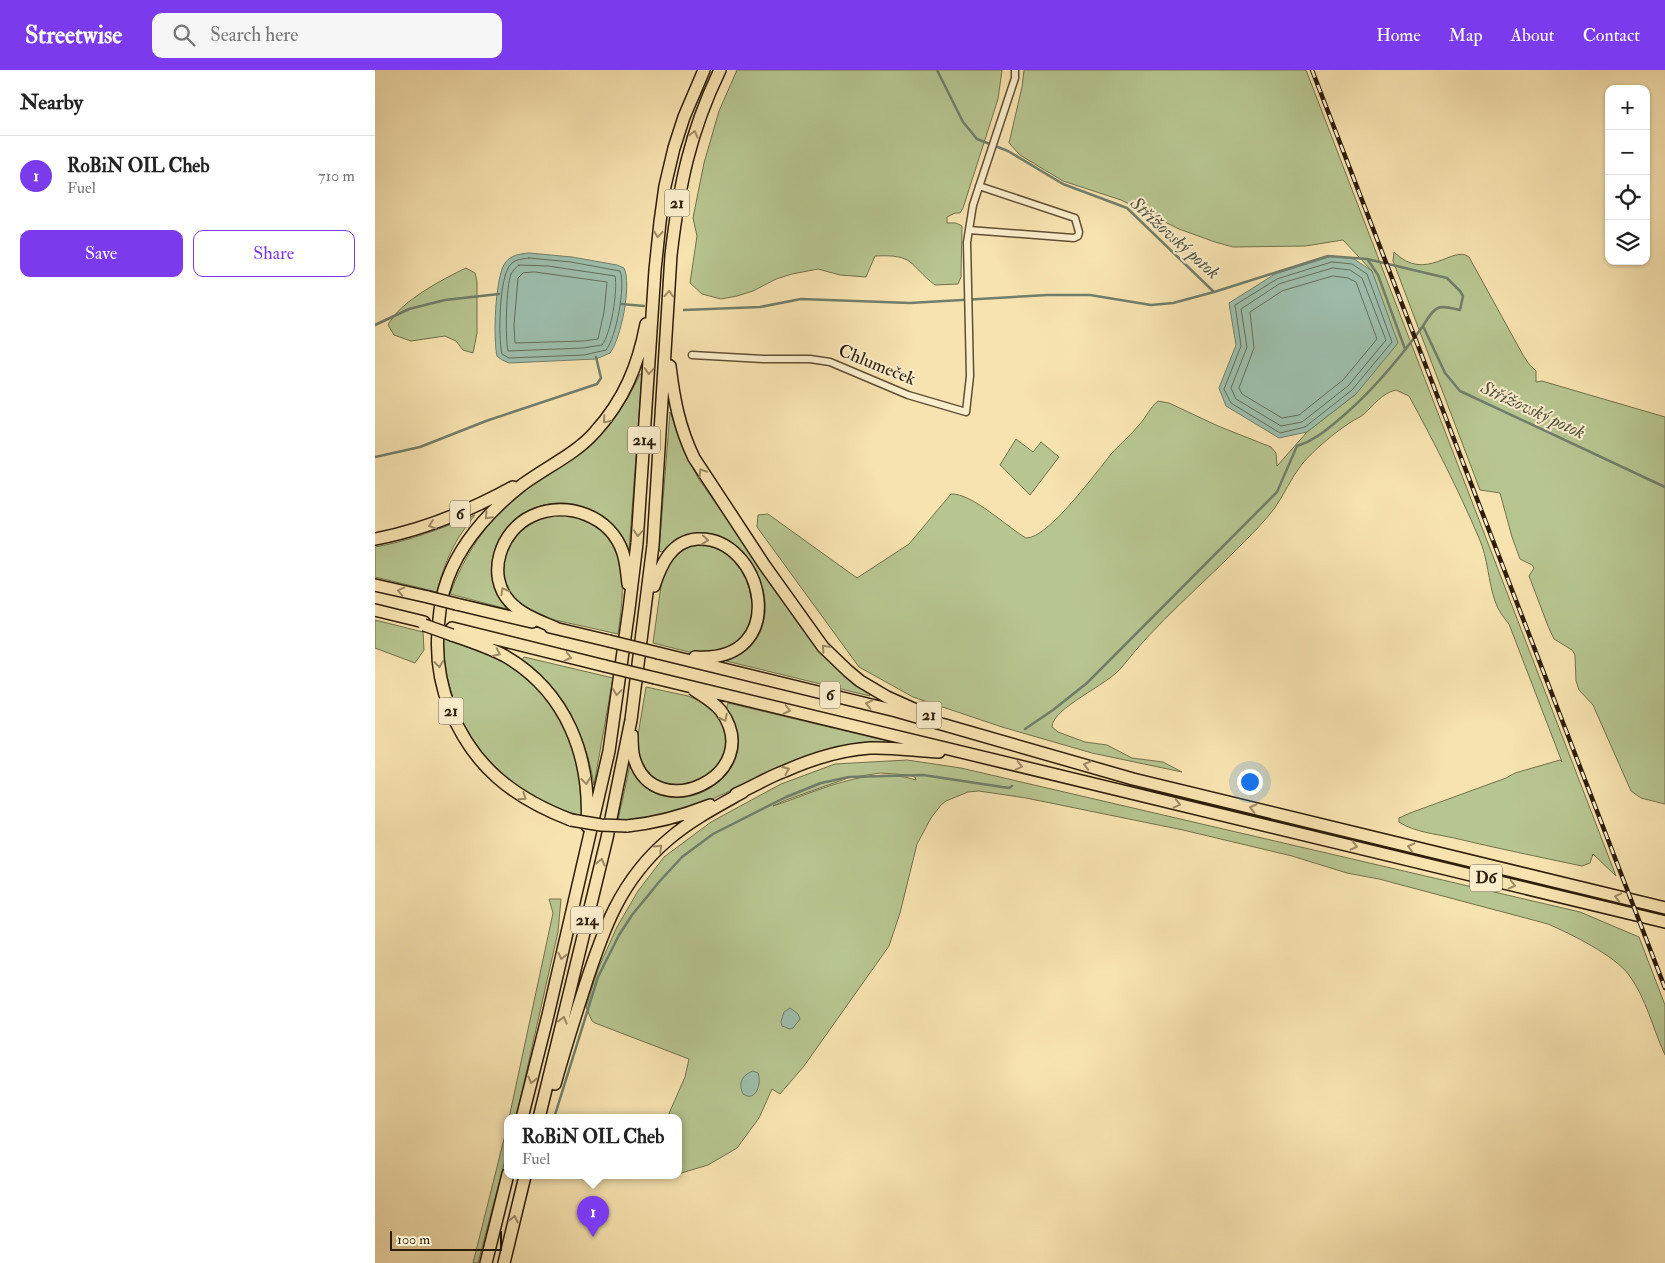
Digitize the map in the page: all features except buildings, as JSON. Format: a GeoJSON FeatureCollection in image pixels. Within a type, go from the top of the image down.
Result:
{"type":"FeatureCollection","features":[{"type":"Feature","properties":{"kind":"highway","name":"21"},"geometry":{"type":"LineString","coordinates":[[704,70],[684,117],[669,166],[655,270],[641,344],[637,360],[621,398],[612,413],[594,434],[538,473],[502,502],[487,517],[462,550],[448,577],[441,604],[438,640],[439,666],[443,687],[455,721],[471,748],[481,760],[505,784],[531,803],[571,820],[601,825],[653,824],[675,818],[743,792],[802,764],[846,752],[870,748],[892,748],[971,755]]}},
{"type":"Feature","properties":{"kind":"highway","name":"21"},"geometry":{"type":"LineString","coordinates":[[720,70],[697,122],[679,190],[671,254],[666,342],[678,420],[683,437],[694,458],[785,594],[823,647],[841,665],[860,681],[887,697],[915,710],[1001,740]]}},
{"type":"Feature","properties":{"kind":"highway","name":"214"},"geometry":{"type":"LineString","coordinates":[[523,1114],[548,1016],[609,751],[637,543],[655,270]]}},
{"type":"Feature","properties":{"kind":"highway","name":"214"},"geometry":{"type":"LineString","coordinates":[[542,1114],[607,838],[631,720],[653,545],[666,342]]}},
{"type":"Feature","properties":{"kind":"highway","name":"6"},"geometry":{"type":"LineString","coordinates":[[375,539],[419,529],[453,517],[486,502],[538,473]]}},
{"type":"Feature","properties":{"kind":"highway","name":"6"},"geometry":{"type":"LineString","coordinates":[[556,628],[522,612],[509,601],[500,586],[497,572],[498,557],[513,530],[531,516],[552,509],[567,509],[580,512],[602,524],[617,540],[623,553],[626,568],[629,609]]}},
{"type":"Feature","properties":{"kind":"highway","name":"6"},"geometry":{"type":"LineString","coordinates":[[646,610],[659,569],[667,556],[675,548],[694,540],[714,541],[725,545],[734,552],[748,569],[756,589],[758,608],[755,626],[744,644],[736,650],[725,655],[704,658],[658,653]]}},
{"type":"Feature","properties":{"kind":"highway","name":"6"},"geometry":{"type":"LineString","coordinates":[[375,585],[896,711],[1133,779]]}},
{"type":"Feature","properties":{"kind":"highway"},"geometry":{"type":"LineString","coordinates":[[375,610],[452,632],[689,686],[714,704],[721,712],[730,731],[731,741],[728,759],[723,768],[709,782],[692,790],[676,791],[662,788],[651,783],[634,758],[631,720]]}},
{"type":"Feature","properties":{"kind":"highway"},"geometry":{"type":"LineString","coordinates":[[452,632],[492,650],[519,666],[545,690],[566,719],[582,758],[586,778],[585,857]]}},
{"type":"Feature","properties":{"kind":"highway","name":"D6"},"geometry":{"type":"LineString","coordinates":[[689,686],[1665,922]]}},
{"type":"Feature","properties":{"kind":"highway","name":"D6"},"geometry":{"type":"LineString","coordinates":[[1133,779],[1665,908]]}},
{"type":"Feature","properties":{"kind":"highway","name":"21"},"geometry":{"type":"LineString","coordinates":[[542,1114],[597,948],[619,898],[644,864],[668,839],[743,792]]}},
{"type":"Feature","properties":{"kind":"highway"},"geometry":{"type":"LineString","coordinates":[[486,1263],[507,1179]]}},
{"type":"Feature","properties":{"kind":"highway"},"geometry":{"type":"LineString","coordinates":[[504,1263],[524,1179]]}},
{"type":"Feature","properties":{"kind":"street"},"geometry":{"type":"LineString","coordinates":[[979,186],[1075,218],[1079,232],[1078,236],[1074,238],[969,230],[973,205],[979,186],[1015,78],[1015,70]]}},
{"type":"Feature","properties":{"kind":"street","name":"Chlumeček"},"geometry":{"type":"LineString","coordinates":[[692,355],[763,359],[811,359],[830,362],[908,395],[966,412],[970,385],[967,242],[969,230]]}},
{"type":"Feature","properties":{"kind":"green space"},"geometry":{"type":"Polygon","coordinates":[[[737,70],[1002,70],[998,99],[963,208],[960,213],[947,217],[947,223],[956,223],[962,226],[961,277],[958,284],[935,285],[910,262],[888,256],[875,256],[866,277],[840,275],[818,269],[792,274],[776,279],[753,291],[721,299],[702,294],[690,283],[697,236],[693,218],[704,163],[719,111],[737,70]]]}},
{"type":"Feature","properties":{"kind":"green space"},"geometry":{"type":"Polygon","coordinates":[[[1024,70],[1306,70],[1616,876],[1593,854],[1590,863],[1582,866],[1425,832],[1399,822],[1399,818],[1410,813],[1515,773],[1560,760],[1562,762],[1509,624],[1496,604],[1482,546],[1471,520],[1409,396],[1396,390],[1382,397],[1362,415],[1325,441],[1298,469],[1274,509],[1254,532],[1164,619],[1115,674],[1070,704],[1054,720],[1052,727],[1058,732],[1085,742],[1107,745],[1132,758],[1163,762],[1182,772],[1092,753],[1002,727],[913,697],[859,667],[757,527],[758,515],[768,514],[857,578],[909,544],[951,494],[969,499],[1026,538],[1047,528],[1072,503],[1112,453],[1136,429],[1158,401],[1169,403],[1218,426],[1271,447],[1276,453],[1277,466],[1307,432],[1356,394],[1372,271],[1343,240],[1305,246],[1233,247],[1179,229],[1121,200],[1063,181],[1020,155],[1009,143],[1024,70]]]}},
{"type":"Feature","properties":{"kind":"green space"},"geometry":{"type":"Polygon","coordinates":[[[1394,252],[1406,261],[1417,264],[1437,262],[1462,254],[1469,257],[1523,355],[1536,371],[1536,382],[1542,381],[1665,417],[1665,804],[1641,798],[1631,791],[1593,705],[1579,690],[1576,681],[1575,655],[1572,650],[1554,639],[1548,626],[1529,576],[1534,568],[1520,559],[1500,493],[1480,490],[1393,261],[1394,252]]]}},
{"type":"Feature","properties":{"kind":"green space"},"geometry":{"type":"Polygon","coordinates":[[[466,268],[475,273],[477,281],[477,333],[473,353],[463,350],[456,341],[445,336],[411,341],[394,335],[388,325],[402,308],[423,292],[466,268]]]}},
{"type":"Feature","properties":{"kind":"green space"},"geometry":{"type":"Polygon","coordinates":[[[640,374],[642,374],[629,551],[608,520],[591,510],[568,503],[545,505],[525,513],[509,526],[497,544],[492,565],[495,587],[507,609],[450,594],[469,554],[494,518],[515,497],[578,454],[598,437],[622,407],[640,374]]]}},
{"type":"Feature","properties":{"kind":"green space"},"geometry":{"type":"Polygon","coordinates":[[[670,412],[684,450],[698,478],[805,630],[856,684],[870,694],[870,696],[726,661],[738,656],[749,648],[762,627],[765,603],[760,579],[748,558],[731,542],[709,534],[686,536],[662,552],[659,551],[670,412]]]}},
{"type":"Feature","properties":{"kind":"green space"},"geometry":{"type":"Polygon","coordinates":[[[1016,439],[1033,452],[1041,442],[1059,457],[1030,495],[1000,465],[1016,439]]]}},
{"type":"Feature","properties":{"kind":"green space"},"geometry":{"type":"Polygon","coordinates":[[[553,513],[577,515],[597,525],[609,537],[616,550],[621,566],[622,582],[618,634],[562,622],[529,611],[511,597],[506,588],[503,576],[503,558],[514,537],[529,523],[553,513]]]}},
{"type":"Feature","properties":{"kind":"green space"},"geometry":{"type":"Polygon","coordinates":[[[475,515],[461,533],[451,551],[437,592],[375,577],[375,547],[413,538],[475,515]]]}},
{"type":"Feature","properties":{"kind":"green space"},"geometry":{"type":"Polygon","coordinates":[[[695,543],[723,549],[745,571],[754,608],[748,633],[724,652],[693,653],[653,643],[663,571],[677,551],[695,543]]]}},
{"type":"Feature","properties":{"kind":"green space"},"geometry":{"type":"Polygon","coordinates":[[[375,620],[423,632],[424,650],[415,663],[375,648],[375,620]]]}},
{"type":"Feature","properties":{"kind":"green space"},"geometry":{"type":"Polygon","coordinates":[[[443,638],[486,652],[506,663],[524,676],[554,709],[566,728],[576,752],[586,817],[555,807],[527,792],[503,774],[483,753],[466,728],[454,701],[446,671],[443,638]]]}},
{"type":"Feature","properties":{"kind":"green space"},"geometry":{"type":"Polygon","coordinates":[[[524,657],[613,678],[594,785],[585,747],[570,716],[549,688],[522,660],[524,657]]]}},
{"type":"Feature","properties":{"kind":"green space"},"geometry":{"type":"Polygon","coordinates":[[[646,687],[688,696],[700,701],[710,707],[724,723],[728,741],[721,767],[691,787],[663,785],[647,775],[636,747],[646,687]]]}},
{"type":"Feature","properties":{"kind":"green space"},"geometry":{"type":"Polygon","coordinates":[[[728,703],[900,744],[803,758],[681,813],[628,821],[618,820],[630,765],[645,786],[665,796],[687,797],[708,789],[726,775],[736,756],[737,734],[726,710],[728,703]]]}},
{"type":"Feature","properties":{"kind":"green space"},"geometry":{"type":"Polygon","coordinates":[[[907,760],[961,768],[1580,912],[1639,937],[1665,1005],[1665,1055],[1645,1004],[1635,984],[1622,967],[1580,939],[1548,924],[1379,879],[1347,873],[1292,856],[1183,830],[1026,798],[979,791],[968,792],[946,801],[931,818],[917,844],[900,913],[889,946],[804,1066],[780,1094],[772,1089],[759,1118],[737,1148],[708,1165],[682,1173],[682,1114],[669,1114],[685,1077],[689,1059],[595,1023],[592,1021],[586,1007],[598,969],[617,927],[638,891],[664,857],[711,822],[781,784],[835,764],[907,760]],[[880,773],[848,778],[773,806],[825,787],[862,778],[880,775],[916,780],[915,777],[880,773]]]}},
{"type":"Feature","properties":{"kind":"green space"},"geometry":{"type":"Polygon","coordinates":[[[549,899],[561,899],[558,932],[517,1114],[510,1114],[553,913],[549,899]]]}},
{"type":"Feature","properties":{"kind":"green space"},"geometry":{"type":"Polygon","coordinates":[[[504,1139],[504,1164],[478,1263],[473,1263],[504,1139]]]}},
{"type":"Feature","properties":{"kind":"water"},"geometry":{"type":"Polygon","coordinates":[[[529,253],[572,257],[624,268],[627,286],[624,311],[618,336],[610,353],[596,359],[509,363],[497,356],[495,336],[496,308],[502,270],[510,258],[519,254],[529,253]]]}},
{"type":"Feature","properties":{"kind":"water"},"geometry":{"type":"Polygon","coordinates":[[[1332,256],[1354,259],[1372,271],[1398,343],[1356,394],[1307,432],[1279,438],[1226,406],[1219,388],[1236,345],[1229,303],[1275,274],[1332,256]]]}},
{"type":"Feature","properties":{"kind":"water"},"geometry":{"type":"Polygon","coordinates":[[[790,1008],[798,1014],[800,1019],[790,1029],[782,1026],[781,1022],[784,1012],[790,1008]]]}},
{"type":"Feature","properties":{"kind":"water"},"geometry":{"type":"Polygon","coordinates":[[[753,1071],[758,1073],[759,1082],[755,1094],[748,1096],[743,1094],[741,1083],[746,1075],[753,1071]]]}},
{"type":"Feature","properties":{"kind":"waterway","name":"Střížovský potok"},"geometry":{"type":"LineString","coordinates":[[937,70],[963,122],[977,139],[1008,151],[1063,184],[1127,208],[1214,292],[1328,256],[1367,259],[1447,278],[1463,296],[1460,310],[1446,307],[1437,308],[1423,326],[1445,373],[1460,391],[1665,487]]}},
{"type":"Feature","properties":{"kind":"waterway"},"geometry":{"type":"LineString","coordinates":[[1368,260],[1378,275],[1405,349]]}},
{"type":"Feature","properties":{"kind":"waterway"},"geometry":{"type":"LineString","coordinates":[[684,310],[760,307],[801,299],[910,303],[1048,295],[1090,295],[1151,305],[1173,303],[1214,292]]}},
{"type":"Feature","properties":{"kind":"waterway"},"geometry":{"type":"LineString","coordinates":[[375,325],[409,309],[445,300],[499,294]]}},
{"type":"Feature","properties":{"kind":"waterway"},"geometry":{"type":"LineString","coordinates":[[621,304],[644,306]]}},
{"type":"Feature","properties":{"kind":"waterway"},"geometry":{"type":"LineString","coordinates":[[1025,729],[1087,683],[1277,492],[1297,446],[1323,433],[1372,389],[1423,326]]}},
{"type":"Feature","properties":{"kind":"waterway"},"geometry":{"type":"LineString","coordinates":[[375,457],[420,447],[486,421],[597,384],[601,378],[596,357]]}},
{"type":"Feature","properties":{"kind":"waterway"},"geometry":{"type":"LineString","coordinates":[[555,1114],[598,977],[619,935],[632,915],[682,857],[713,834],[786,797],[821,783],[849,777],[923,775],[1009,788],[1012,786]]}},
{"type":"Feature","properties":{"kind":"railway"},"geometry":{"type":"LineString","coordinates":[[1312,70],[1665,988]]}},
{"type":"Feature","properties":{"kind":"place","name":"RoBiN OIL Cheb"},"geometry":{"type":"Point","coordinates":[593,1237]}}]}
